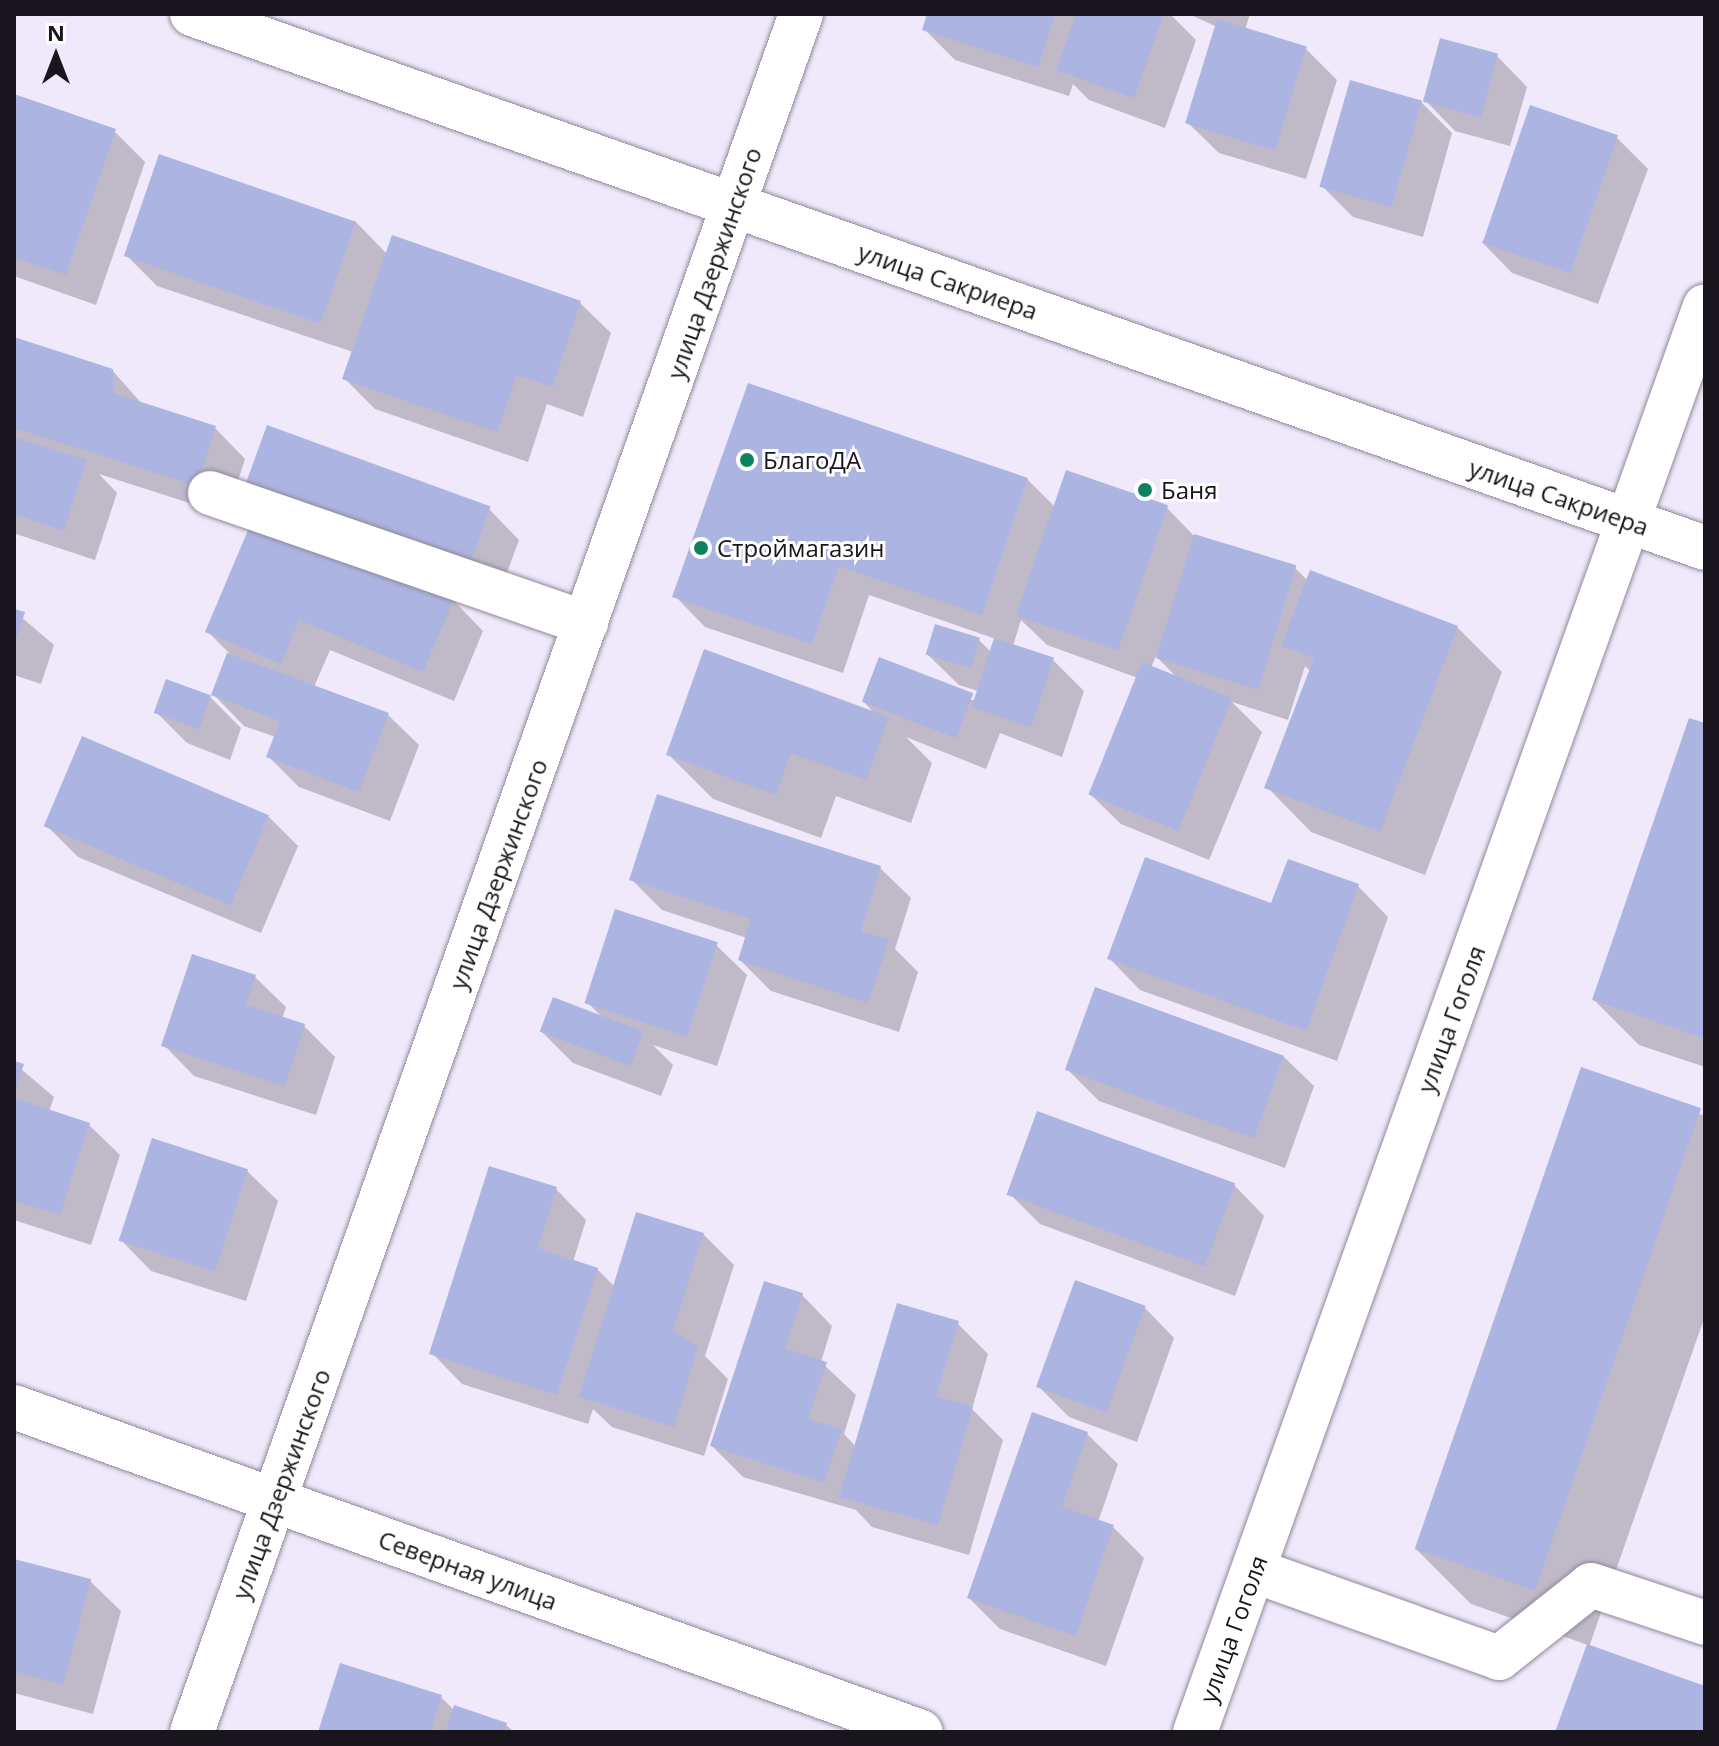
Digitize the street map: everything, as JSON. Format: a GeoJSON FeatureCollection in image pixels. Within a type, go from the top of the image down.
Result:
{"type":"FeatureCollection","features":[{"type":"Feature","properties":{"kind":"street","name":"улица Сакриера"},"geometry":{"type":"LineString","coordinates":[[192,14],[1705,548]]}},
{"type":"Feature","properties":{"kind":"street","name":"улица Дзержинского"},"geometry":{"type":"LineString","coordinates":[[192,1732],[801,14]]}},
{"type":"Feature","properties":{"kind":"street","name":"улица Гоголя"},"geometry":{"type":"LineString","coordinates":[[1195,1732],[1705,306]]}},
{"type":"Feature","properties":{"kind":"street"},"geometry":{"type":"LineString","coordinates":[[210,493],[586,623]]}},
{"type":"Feature","properties":{"kind":"street","name":"Северная улица"},"geometry":{"type":"LineString","coordinates":[[14,1407],[921,1732]]}},
{"type":"Feature","properties":{"kind":"street"},"geometry":{"type":"LineString","coordinates":[[1255,1571],[1499,1658],[1591,1585],[1705,1623]]}},
{"type":"Feature","properties":{"kind":"building"},"geometry":{"type":"Polygon","coordinates":[[[927,14],[1055,14],[1038,67],[922,30],[927,14]]]}},
{"type":"Feature","properties":{"kind":"building"},"geometry":{"type":"Polygon","coordinates":[[[1076,14],[1164,14],[1134,98],[1056,70],[1076,14]]]}},
{"type":"Feature","properties":{"kind":"building"},"geometry":{"type":"Polygon","coordinates":[[[1217,19],[1307,46],[1275,151],[1185,123],[1217,19]]]}},
{"type":"Feature","properties":{"kind":"building"},"geometry":{"type":"Polygon","coordinates":[[[1440,38],[1498,54],[1481,117],[1423,102],[1440,38]]]}},
{"type":"Feature","properties":{"kind":"building"},"geometry":{"type":"Polygon","coordinates":[[[1350,80],[1422,101],[1391,207],[1319,187],[1350,80]]]}},
{"type":"Feature","properties":{"kind":"building"},"geometry":{"type":"Polygon","coordinates":[[[14,94],[116,129],[66,275],[14,257],[14,94]]]}},
{"type":"Feature","properties":{"kind":"building"},"geometry":{"type":"Polygon","coordinates":[[[1530,105],[1618,135],[1570,273],[1482,243],[1530,105]]]}},
{"type":"Feature","properties":{"kind":"building"},"geometry":{"type":"Polygon","coordinates":[[[159,154],[356,222],[321,324],[124,256],[159,154]]]}},
{"type":"Feature","properties":{"kind":"building"},"geometry":{"type":"Polygon","coordinates":[[[392,235],[581,301],[552,387],[517,375],[497,432],[342,379],[392,235]]]}},
{"type":"Feature","properties":{"kind":"building"},"geometry":{"type":"Polygon","coordinates":[[[14,337],[113,369],[113,393],[216,426],[197,486],[14,428],[14,337]]]}},
{"type":"Feature","properties":{"kind":"building"},"geometry":{"type":"Polygon","coordinates":[[[748,383],[1028,478],[982,615],[839,566],[812,644],[672,597],[748,383]]]}},
{"type":"Feature","properties":{"kind":"building"},"geometry":{"type":"Polygon","coordinates":[[[267,425],[491,506],[466,574],[242,493],[267,425]]]}},
{"type":"Feature","properties":{"kind":"building"},"geometry":{"type":"Polygon","coordinates":[[[14,437],[87,460],[64,531],[14,514],[14,437]]]}},
{"type":"Feature","properties":{"kind":"building"},"geometry":{"type":"Polygon","coordinates":[[[1066,470],[1168,505],[1118,651],[1016,616],[1066,470]]]}},
{"type":"Feature","properties":{"kind":"building"},"geometry":{"type":"Polygon","coordinates":[[[254,516],[454,599],[423,672],[299,620],[281,664],[205,632],[254,516]]]}},
{"type":"Feature","properties":{"kind":"building"},"geometry":{"type":"Polygon","coordinates":[[[1194,534],[1296,565],[1258,690],[1156,658],[1194,534]]]}},
{"type":"Feature","properties":{"kind":"building"},"geometry":{"type":"Polygon","coordinates":[[[1310,570],[1458,626],[1380,832],[1264,788],[1314,658],[1281,646],[1310,570]]]}},
{"type":"Feature","properties":{"kind":"building"},"geometry":{"type":"Polygon","coordinates":[[[14,609],[25,612],[15,642],[14,642],[14,609]]]}},
{"type":"Feature","properties":{"kind":"building"},"geometry":{"type":"Polygon","coordinates":[[[935,624],[980,638],[971,668],[926,655],[935,624]]]}},
{"type":"Feature","properties":{"kind":"building"},"geometry":{"type":"Polygon","coordinates":[[[994,638],[1054,657],[1031,727],[971,707],[994,638]]]}},
{"type":"Feature","properties":{"kind":"building"},"geometry":{"type":"Polygon","coordinates":[[[704,649],[889,717],[866,780],[791,753],[776,795],[666,755],[704,649]]]}},
{"type":"Feature","properties":{"kind":"building"},"geometry":{"type":"Polygon","coordinates":[[[227,653],[389,713],[359,792],[266,757],[280,721],[211,695],[227,653]]]}},
{"type":"Feature","properties":{"kind":"building"},"geometry":{"type":"Polygon","coordinates":[[[879,657],[973,693],[956,738],[862,702],[879,657]]]}},
{"type":"Feature","properties":{"kind":"building"},"geometry":{"type":"Polygon","coordinates":[[[1142,662],[1232,698],[1178,831],[1088,795],[1142,662]]]}},
{"type":"Feature","properties":{"kind":"building"},"geometry":{"type":"Polygon","coordinates":[[[166,679],[211,695],[199,729],[154,713],[166,679]]]}},
{"type":"Feature","properties":{"kind":"building"},"geometry":{"type":"Polygon","coordinates":[[[1689,718],[1705,723],[1705,1039],[1592,1000],[1689,718]]]}},
{"type":"Feature","properties":{"kind":"building"},"geometry":{"type":"Polygon","coordinates":[[[82,736],[269,815],[231,906],[44,826],[82,736]]]}},
{"type":"Feature","properties":{"kind":"building"},"geometry":{"type":"Polygon","coordinates":[[[657,794],[881,866],[861,931],[889,940],[868,1003],[738,960],[751,919],[629,880],[657,794]]]}},
{"type":"Feature","properties":{"kind":"building"},"geometry":{"type":"Polygon","coordinates":[[[1145,857],[1271,903],[1288,859],[1359,884],[1306,1031],[1107,959],[1145,857]]]}},
{"type":"Feature","properties":{"kind":"building"},"geometry":{"type":"Polygon","coordinates":[[[615,909],[718,942],[687,1037],[584,1003],[615,909]]]}},
{"type":"Feature","properties":{"kind":"building"},"geometry":{"type":"Polygon","coordinates":[[[192,954],[256,975],[246,1005],[305,1024],[285,1086],[161,1046],[192,954]]]}},
{"type":"Feature","properties":{"kind":"building"},"geometry":{"type":"Polygon","coordinates":[[[1095,987],[1284,1056],[1254,1138],[1065,1070],[1095,987]]]}},
{"type":"Feature","properties":{"kind":"building"},"geometry":{"type":"Polygon","coordinates":[[[553,997],[644,1032],[630,1066],[540,1032],[553,997]]]}},
{"type":"Feature","properties":{"kind":"building"},"geometry":{"type":"Polygon","coordinates":[[[14,1061],[24,1064],[15,1092],[14,1092],[14,1061]]]}},
{"type":"Feature","properties":{"kind":"building"},"geometry":{"type":"Polygon","coordinates":[[[1581,1067],[1701,1108],[1535,1591],[1415,1549],[1581,1067]]]}},
{"type":"Feature","properties":{"kind":"building"},"geometry":{"type":"Polygon","coordinates":[[[14,1098],[90,1123],[60,1215],[14,1201],[14,1098]]]}},
{"type":"Feature","properties":{"kind":"building"},"geometry":{"type":"Polygon","coordinates":[[[1037,1111],[1235,1183],[1205,1267],[1007,1195],[1037,1111]]]}},
{"type":"Feature","properties":{"kind":"building"},"geometry":{"type":"Polygon","coordinates":[[[152,1138],[248,1169],[215,1272],[119,1241],[152,1138]]]}},
{"type":"Feature","properties":{"kind":"building"},"geometry":{"type":"Polygon","coordinates":[[[489,1166],[557,1187],[538,1248],[598,1268],[557,1395],[429,1354],[489,1166]]]}},
{"type":"Feature","properties":{"kind":"building"},"geometry":{"type":"Polygon","coordinates":[[[636,1212],[704,1233],[673,1330],[698,1347],[674,1427],[579,1397],[636,1212]]]}},
{"type":"Feature","properties":{"kind":"building"},"geometry":{"type":"Polygon","coordinates":[[[1075,1280],[1145,1306],[1106,1413],[1036,1387],[1075,1280]]]}},
{"type":"Feature","properties":{"kind":"building"},"geometry":{"type":"Polygon","coordinates":[[[764,1281],[803,1293],[785,1349],[827,1362],[808,1419],[842,1429],[824,1483],[710,1446],[764,1281]]]}},
{"type":"Feature","properties":{"kind":"building"},"geometry":{"type":"Polygon","coordinates":[[[897,1303],[959,1321],[936,1396],[973,1407],[938,1525],[839,1497],[897,1303]]]}},
{"type":"Feature","properties":{"kind":"building"},"geometry":{"type":"Polygon","coordinates":[[[1032,1412],[1088,1432],[1062,1507],[1114,1525],[1076,1636],[967,1598],[1032,1412]]]}},
{"type":"Feature","properties":{"kind":"building"},"geometry":{"type":"Polygon","coordinates":[[[14,1559],[91,1579],[63,1685],[14,1671],[14,1559]]]}},
{"type":"Feature","properties":{"kind":"building"},"geometry":{"type":"Polygon","coordinates":[[[1587,1644],[1705,1686],[1705,1732],[1555,1732],[1587,1644]]]}},
{"type":"Feature","properties":{"kind":"building"},"geometry":{"type":"Polygon","coordinates":[[[340,1663],[442,1695],[430,1732],[318,1732],[340,1663]]]}},
{"type":"Feature","properties":{"kind":"building"},"geometry":{"type":"Polygon","coordinates":[[[454,1705],[507,1723],[504,1732],[445,1732],[454,1705]]]}},
{"type":"Feature","properties":{"kind":"place","name":"БлагоДА"},"geometry":{"type":"Point","coordinates":[747,460]}},
{"type":"Feature","properties":{"kind":"place","name":"Баня"},"geometry":{"type":"Point","coordinates":[1145,490]}},
{"type":"Feature","properties":{"kind":"place","name":"Строймагазин"},"geometry":{"type":"Point","coordinates":[701,548]}}]}
